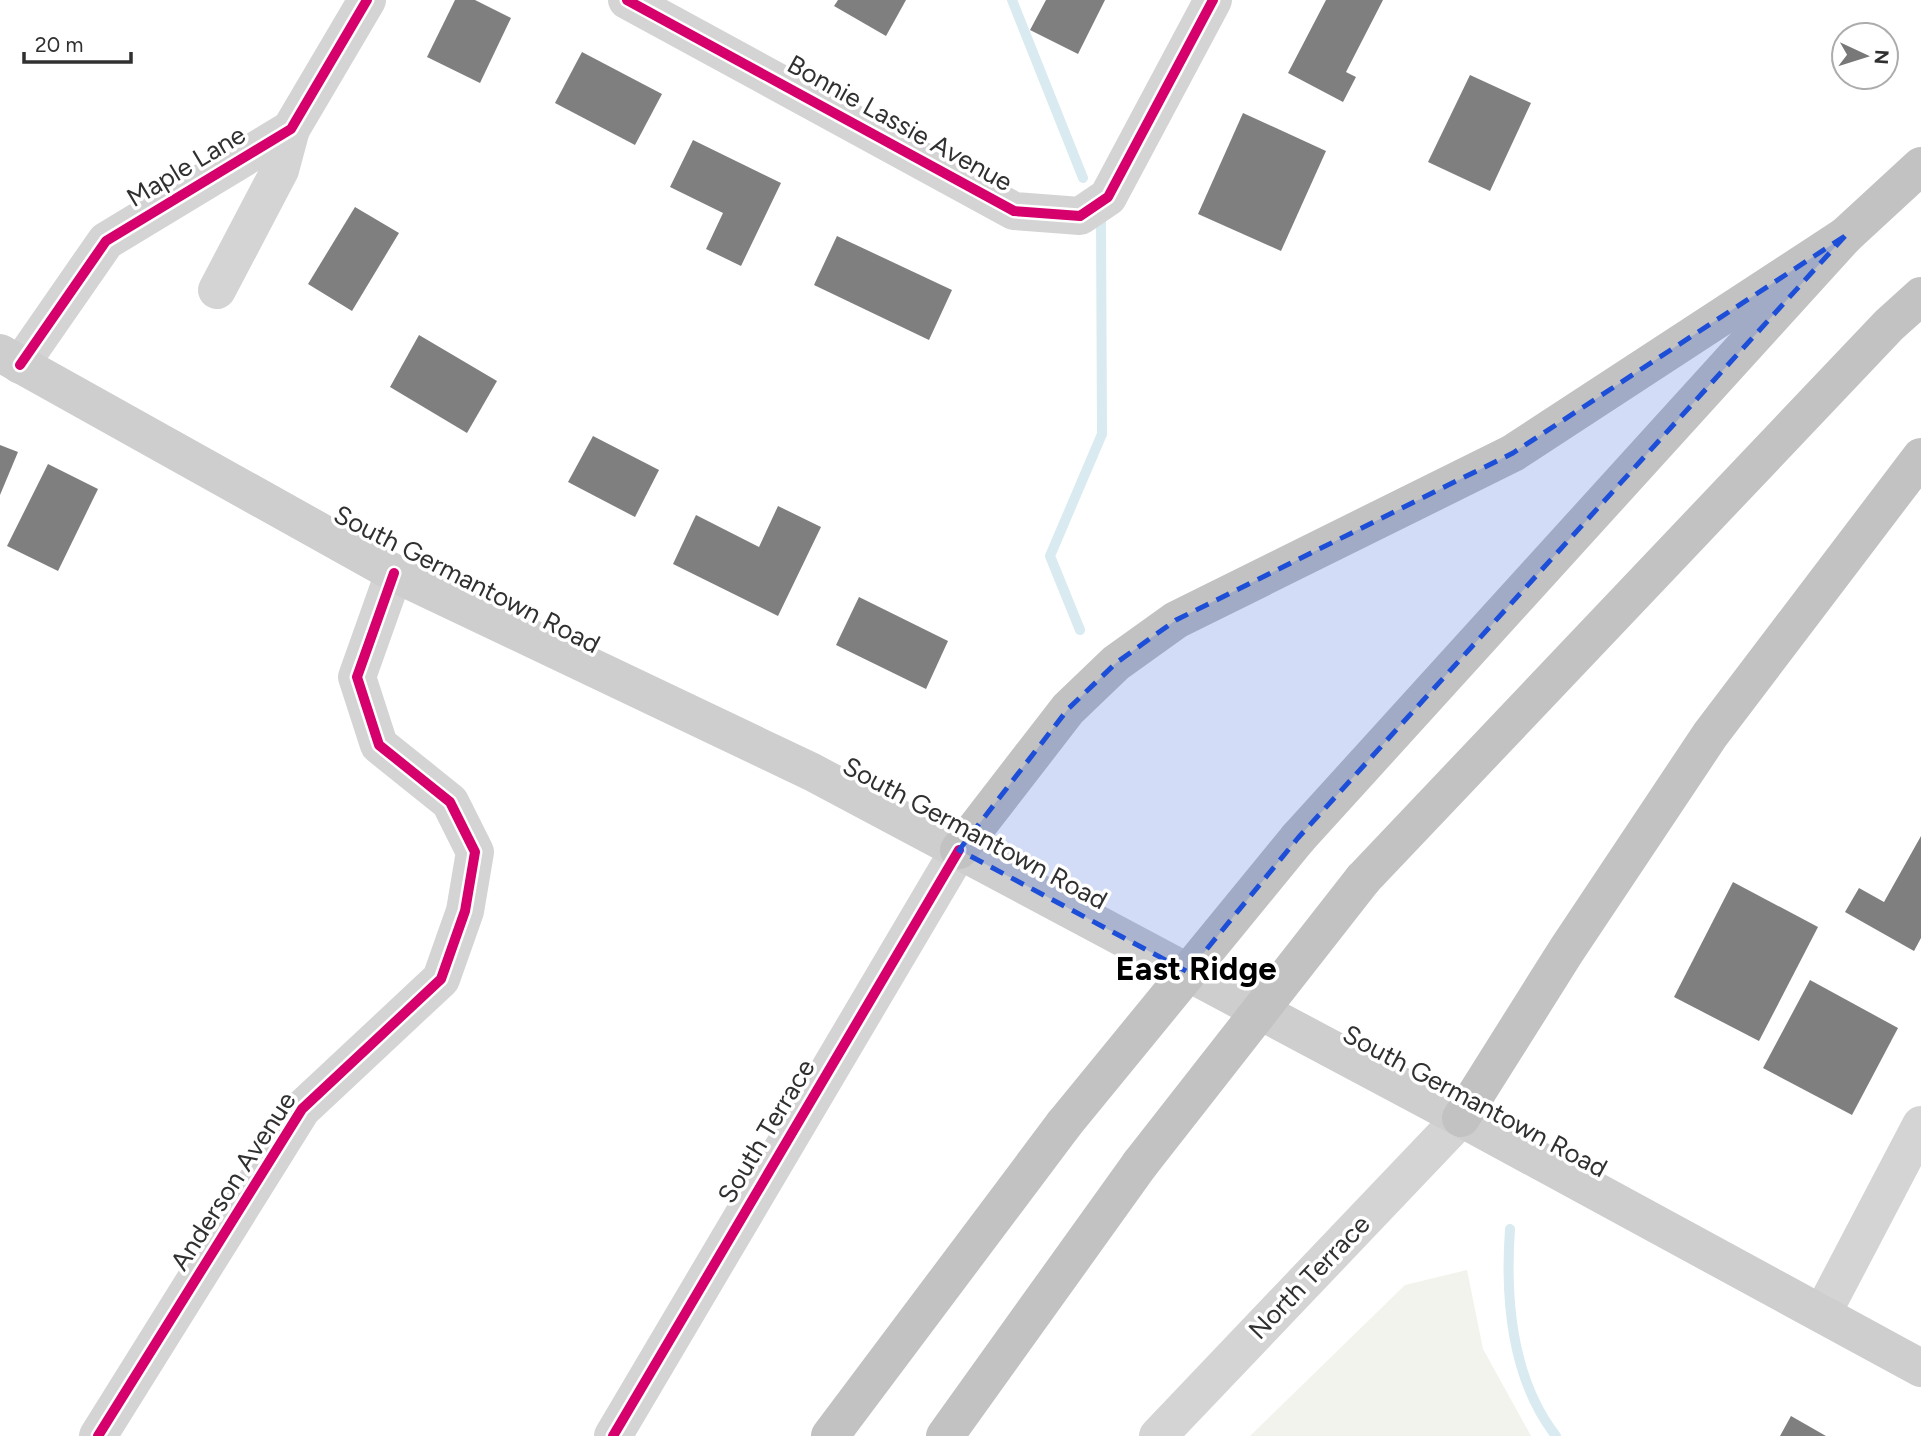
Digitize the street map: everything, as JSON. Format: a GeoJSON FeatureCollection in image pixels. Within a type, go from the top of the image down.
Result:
{"type":"FeatureCollection","features":[{"type":"Feature","properties":{"kind":"highway"},"geometry":{"type":"LineString","coordinates":[[830,1436],[1064,1124],[1298,838],[1845,236],[1921,166]]}},
{"type":"Feature","properties":{"kind":"highway"},"geometry":{"type":"LineString","coordinates":[[959,850],[1068,709],[1116,663],[1177,620],[1513,453],[1845,236]]}},
{"type":"Feature","properties":{"kind":"highway"},"geometry":{"type":"LineString","coordinates":[[945,1436],[1140,1164],[1363,879],[1889,325],[1921,296]]}},
{"type":"Feature","properties":{"kind":"highway"},"geometry":{"type":"LineString","coordinates":[[1461,1118],[1566,951],[1710,735],[1921,457]]}},
{"type":"Feature","properties":{"kind":"main road","name":"South Germantown Road"},"geometry":{"type":"LineString","coordinates":[[10,359],[394,573],[811,772],[1461,1118],[1921,1368]]}},
{"type":"Feature","properties":{"kind":"street","name":"Maple Lane"},"geometry":{"type":"LineString","coordinates":[[217,290],[280,170],[291,129],[367,0]]}},
{"type":"Feature","properties":{"kind":"street","name":"Bonnie Lassie Avenue"},"geometry":{"type":"LineString","coordinates":[[627,0],[1014,211],[1080,216],[1108,197],[1213,0]]}},
{"type":"Feature","properties":{"kind":"street","name":"Maple Lane"},"geometry":{"type":"LineString","coordinates":[[10,359],[106,241],[291,129]]}},
{"type":"Feature","properties":{"kind":"street","name":"Anderson Avenue"},"geometry":{"type":"LineString","coordinates":[[98,1436],[302,1109],[441,979],[461,922],[475,852],[450,802],[379,746],[357,677],[394,573]]}},
{"type":"Feature","properties":{"kind":"street","name":"South Terrace"},"geometry":{"type":"LineString","coordinates":[[613,1436],[959,850]]}},
{"type":"Feature","properties":{"kind":"street","name":"North Terrace"},"geometry":{"type":"LineString","coordinates":[[1158,1436],[1461,1118]]}},
{"type":"Feature","properties":{"kind":"street"},"geometry":{"type":"LineString","coordinates":[[1822,1314],[1921,1125]]}},
{"type":"Feature","properties":{"kind":"highlighted area"},"geometry":{"type":"Polygon","coordinates":[[[1845,236],[1622,479],[1298,838],[1188,972],[959,850],[1068,709],[1116,663],[1176,620],[1513,453],[1845,236]]]}},
{"type":"Feature","properties":{"kind":"shaded area"},"geometry":{"type":"Polygon","coordinates":[[[1467,1270],[1483,1349],[1531,1436],[1250,1436],[1405,1285],[1467,1270]]]}},
{"type":"Feature","properties":{"kind":"building"},"geometry":{"type":"Polygon","coordinates":[[[455,0],[475,0],[511,18],[480,83],[427,57],[455,0]]]}},
{"type":"Feature","properties":{"kind":"building"},"geometry":{"type":"Polygon","coordinates":[[[838,0],[906,0],[886,36],[834,6],[838,0]]]}},
{"type":"Feature","properties":{"kind":"building"},"geometry":{"type":"Polygon","coordinates":[[[1046,0],[1105,0],[1078,54],[1030,30],[1046,0]]]}},
{"type":"Feature","properties":{"kind":"building"},"geometry":{"type":"Polygon","coordinates":[[[1326,0],[1383,0],[1346,72],[1356,77],[1343,102],[1288,73],[1326,0]]]}},
{"type":"Feature","properties":{"kind":"building"},"geometry":{"type":"Polygon","coordinates":[[[582,52],[662,94],[635,145],[555,103],[582,52]]]}},
{"type":"Feature","properties":{"kind":"building"},"geometry":{"type":"Polygon","coordinates":[[[1470,75],[1531,103],[1490,191],[1428,162],[1470,75]]]}},
{"type":"Feature","properties":{"kind":"building"},"geometry":{"type":"Polygon","coordinates":[[[1243,113],[1326,151],[1281,251],[1198,214],[1243,113]]]}},
{"type":"Feature","properties":{"kind":"building"},"geometry":{"type":"Polygon","coordinates":[[[693,140],[781,183],[741,266],[706,249],[723,213],[670,187],[693,140]]]}},
{"type":"Feature","properties":{"kind":"building"},"geometry":{"type":"Polygon","coordinates":[[[355,207],[399,233],[352,311],[308,284],[355,207]]]}},
{"type":"Feature","properties":{"kind":"building"},"geometry":{"type":"Polygon","coordinates":[[[837,236],[952,290],[929,340],[814,285],[837,236]]]}},
{"type":"Feature","properties":{"kind":"building"},"geometry":{"type":"Polygon","coordinates":[[[419,335],[497,381],[467,433],[390,387],[419,335]]]}},
{"type":"Feature","properties":{"kind":"building"},"geometry":{"type":"Polygon","coordinates":[[[593,436],[659,470],[635,517],[568,482],[593,436]]]}},
{"type":"Feature","properties":{"kind":"building"},"geometry":{"type":"Polygon","coordinates":[[[0,445],[18,452],[0,495],[0,445]]]}},
{"type":"Feature","properties":{"kind":"building"},"geometry":{"type":"Polygon","coordinates":[[[48,464],[98,489],[58,571],[7,546],[48,464]]]}},
{"type":"Feature","properties":{"kind":"building"},"geometry":{"type":"Polygon","coordinates":[[[778,506],[821,527],[778,616],[673,564],[696,515],[759,547],[778,506]]]}},
{"type":"Feature","properties":{"kind":"building"},"geometry":{"type":"Polygon","coordinates":[[[859,597],[948,641],[926,689],[836,645],[859,597]]]}},
{"type":"Feature","properties":{"kind":"building"},"geometry":{"type":"Polygon","coordinates":[[[1921,836],[1921,938],[1914,951],[1845,912],[1859,888],[1884,902],[1921,836]]]}},
{"type":"Feature","properties":{"kind":"building"},"geometry":{"type":"Polygon","coordinates":[[[1733,882],[1818,927],[1759,1041],[1674,997],[1733,882]]]}},
{"type":"Feature","properties":{"kind":"building"},"geometry":{"type":"Polygon","coordinates":[[[1810,980],[1898,1028],[1852,1115],[1763,1068],[1810,980]]]}},
{"type":"Feature","properties":{"kind":"building"},"geometry":{"type":"Polygon","coordinates":[[[1791,1416],[1826,1436],[1780,1436],[1791,1416]]]}},
{"type":"Feature","properties":{"kind":"waterway"},"geometry":{"type":"LineString","coordinates":[[1012,0],[1083,178]]}},
{"type":"Feature","properties":{"kind":"waterway"},"geometry":{"type":"LineString","coordinates":[[1080,630],[1050,556],[1102,434],[1101,220]]}},
{"type":"Feature","properties":{"kind":"waterway"},"geometry":{"type":"LineString","coordinates":[[1510,1229],[1509,1283],[1514,1337],[1529,1389],[1556,1436]]}},
{"type":"Feature","properties":{"kind":"cycle path"},"geometry":{"type":"LineString","coordinates":[[20,365],[106,241],[291,129],[367,0]]}},
{"type":"Feature","properties":{"kind":"cycle path"},"geometry":{"type":"LineString","coordinates":[[627,0],[1014,211],[1080,216],[1108,197],[1213,0]]}},
{"type":"Feature","properties":{"kind":"cycle path"},"geometry":{"type":"LineString","coordinates":[[98,1436],[302,1109],[441,979],[465,911],[475,852],[450,802],[379,745],[357,677],[394,573]]}},
{"type":"Feature","properties":{"kind":"cycle path"},"geometry":{"type":"LineString","coordinates":[[613,1436],[959,850]]}},
{"type":"Feature","properties":{"kind":"district","name":"East Ridge"},"geometry":{"type":"Point","coordinates":[1196,968]}}]}
